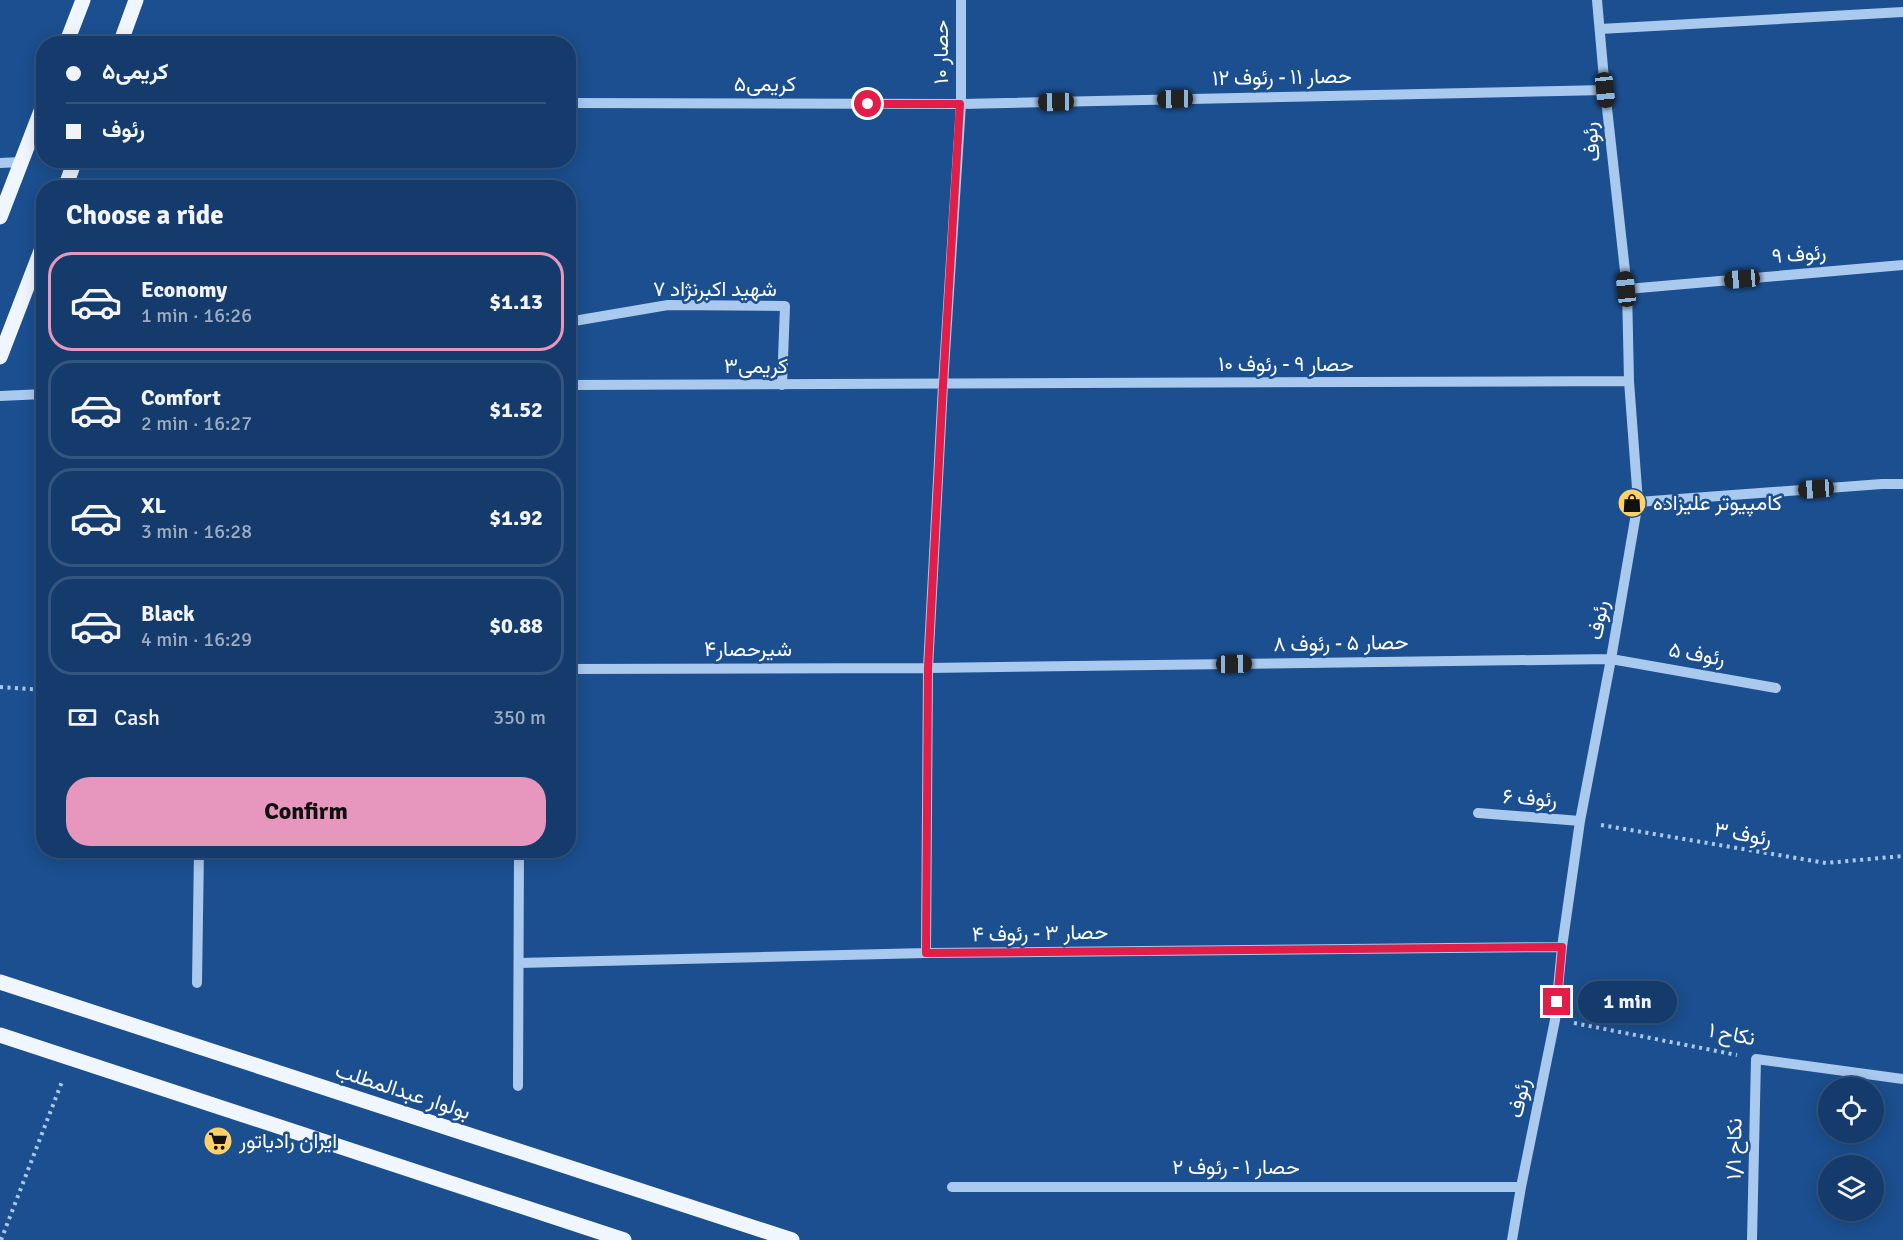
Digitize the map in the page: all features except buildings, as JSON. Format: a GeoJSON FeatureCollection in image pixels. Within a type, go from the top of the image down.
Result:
{"type":"FeatureCollection","features":[{"type":"Feature","properties":{"kind":"main road"},"geometry":{"type":"LineString","coordinates":[[69,36],[83,0]]}},
{"type":"Feature","properties":{"kind":"main road"},"geometry":{"type":"LineString","coordinates":[[123,36],[136,0]]}},
{"type":"Feature","properties":{"kind":"main road"},"geometry":{"type":"LineString","coordinates":[[0,217],[36,124]]}},
{"type":"Feature","properties":{"kind":"main road"},"geometry":{"type":"LineString","coordinates":[[0,357],[36,264]]}},
{"type":"Feature","properties":{"kind":"main road","name":"بولوار عبدالمطلب"},"geometry":{"type":"LineString","coordinates":[[0,982],[792,1240]]}},
{"type":"Feature","properties":{"kind":"main road"},"geometry":{"type":"LineString","coordinates":[[0,1035],[624,1240]]}},
{"type":"Feature","properties":{"kind":"street","name":"حصار ۱۰"},"geometry":{"type":"LineString","coordinates":[[926,953],[928,668],[960,104],[961,0]]}},
{"type":"Feature","properties":{"kind":"street","name":"رئوف"},"geometry":{"type":"LineString","coordinates":[[1512,1240],[1555,1020],[1562,947],[1580,821],[1638,502],[1629,381],[1626,289],[1597,0]]}},
{"type":"Feature","properties":{"kind":"street"},"geometry":{"type":"LineString","coordinates":[[1600,29],[1903,12]]}},
{"type":"Feature","properties":{"kind":"street","name":"حصار ۱۱ - رئوف ۱۲"},"geometry":{"type":"LineString","coordinates":[[960,104],[1605,90]]}},
{"type":"Feature","properties":{"kind":"street","name":"کریمی۵"},"geometry":{"type":"LineString","coordinates":[[576,103],[960,104]]}},
{"type":"Feature","properties":{"kind":"street"},"geometry":{"type":"LineString","coordinates":[[0,163],[21,162]]}},
{"type":"Feature","properties":{"kind":"street","name":"رئوف ۹"},"geometry":{"type":"LineString","coordinates":[[1626,289],[1903,265]]}},
{"type":"Feature","properties":{"kind":"street","name":"شهید اکبرنژاد ۷"},"geometry":{"type":"LineString","coordinates":[[576,321],[668,305],[785,306],[782,386]]}},
{"type":"Feature","properties":{"kind":"street","name":"حصار ۹ - رئوف ۱۰"},"geometry":{"type":"LineString","coordinates":[[943,385],[1629,381]]}},
{"type":"Feature","properties":{"kind":"street","name":"کریمی۳"},"geometry":{"type":"LineString","coordinates":[[576,386],[943,385]]}},
{"type":"Feature","properties":{"kind":"street"},"geometry":{"type":"LineString","coordinates":[[0,396],[36,394]]}},
{"type":"Feature","properties":{"kind":"street"},"geometry":{"type":"LineString","coordinates":[[1638,502],[1903,484]]}},
{"type":"Feature","properties":{"kind":"street","name":"حصار ۵ - رئوف ۸"},"geometry":{"type":"LineString","coordinates":[[928,668],[1611,659]]}},
{"type":"Feature","properties":{"kind":"street","name":"رئوف ۵"},"geometry":{"type":"LineString","coordinates":[[1611,659],[1776,688]]}},
{"type":"Feature","properties":{"kind":"street","name":"شیرحصار۴"},"geometry":{"type":"LineString","coordinates":[[576,669],[928,668]]}},
{"type":"Feature","properties":{"kind":"street","name":"رئوف ۶"},"geometry":{"type":"LineString","coordinates":[[1478,813],[1580,821]]}},
{"type":"Feature","properties":{"kind":"street"},"geometry":{"type":"LineString","coordinates":[[197,983],[199,858]]}},
{"type":"Feature","properties":{"kind":"street"},"geometry":{"type":"LineString","coordinates":[[518,1086],[519,858]]}},
{"type":"Feature","properties":{"kind":"street","name":"حصار ۳ - رئوف ۴"},"geometry":{"type":"LineString","coordinates":[[519,963],[926,953],[1562,947]]}},
{"type":"Feature","properties":{"kind":"street","name":"نکاح ۱"},"geometry":{"type":"LineString","coordinates":[[1756,1059],[1903,1078]]}},
{"type":"Feature","properties":{"kind":"street","name":"نکاح ۱/۱"},"geometry":{"type":"LineString","coordinates":[[1752,1240],[1756,1059]]}},
{"type":"Feature","properties":{"kind":"street","name":"حصار ۱ - رئوف ۲"},"geometry":{"type":"LineString","coordinates":[[952,1186],[1521,1187]]}},
{"type":"Feature","properties":{"kind":"path"},"geometry":{"type":"LineString","coordinates":[[0,687],[36,689]]}},
{"type":"Feature","properties":{"kind":"path","name":"رئوف ۳"},"geometry":{"type":"LineString","coordinates":[[1580,821],[1826,863],[1903,856]]}},
{"type":"Feature","properties":{"kind":"path","name":"نکاح ۱"},"geometry":{"type":"LineString","coordinates":[[1555,1020],[1756,1059]]}},
{"type":"Feature","properties":{"kind":"path"},"geometry":{"type":"LineString","coordinates":[[1,1240],[71,1058]]}},
{"type":"Feature","properties":{"kind":"place","name":"کامپیوتر علیزاده"},"geometry":{"type":"Point","coordinates":[1632,503]}},
{"type":"Feature","properties":{"kind":"place","name":"ایران رادیاتور"},"geometry":{"type":"Point","coordinates":[218,1141]}},
{"type":"Feature","properties":{"kind":"route"},"geometry":{"type":"LineString","coordinates":[[868,104],[960,104],[928,668],[926,953],[1562,947],[1557,1002]]}}]}
